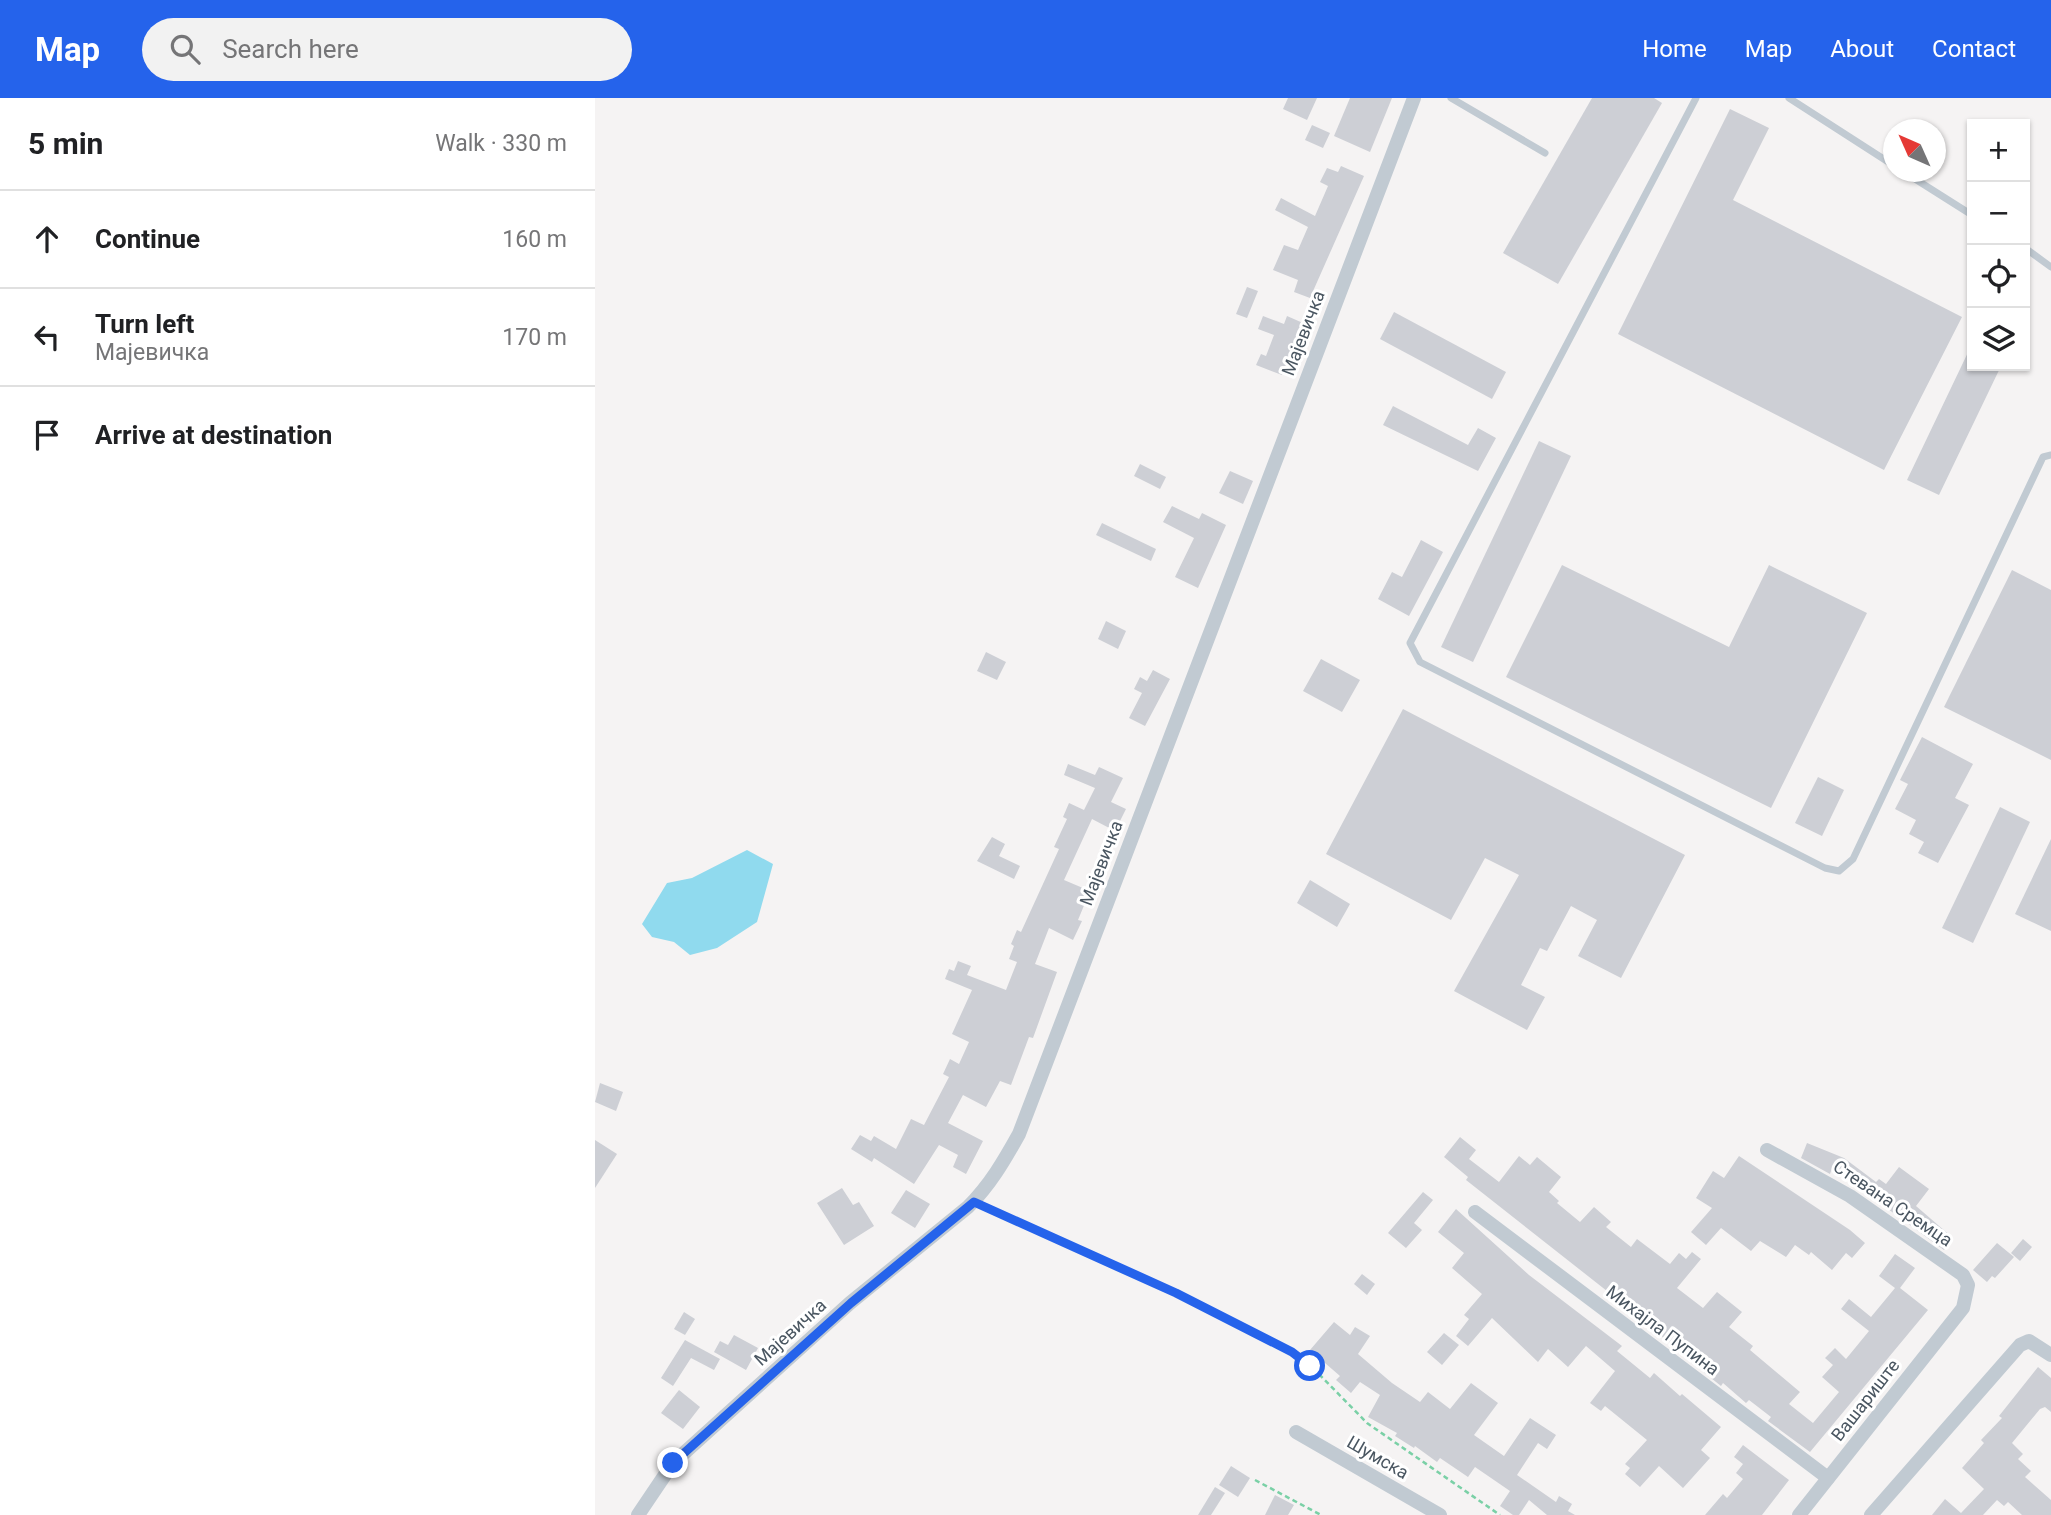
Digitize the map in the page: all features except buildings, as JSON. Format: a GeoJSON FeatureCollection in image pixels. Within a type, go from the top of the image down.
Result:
{"type":"FeatureCollection","features":[{"type":"Feature","properties":{"kind":"street","name":"Мајевичка"},"geometry":{"type":"LineString","coordinates":[[638,1515],[673,1463],[851,1303],[974,1202],[996,1175],[1019,1134],[1413,98]]}},
{"type":"Feature","properties":{"kind":"street","name":"Стевана Сремца"},"geometry":{"type":"LineString","coordinates":[[1767,1150],[1850,1196],[1963,1275],[1968,1293],[1963,1308]]}},
{"type":"Feature","properties":{"kind":"street","name":"Михајла Пупина"},"geometry":{"type":"LineString","coordinates":[[1475,1212],[1828,1478]]}},
{"type":"Feature","properties":{"kind":"street","name":"Вашариште"},"geometry":{"type":"LineString","coordinates":[[1799,1515],[1963,1308]]}},
{"type":"Feature","properties":{"kind":"street"},"geometry":{"type":"LineString","coordinates":[[1871,1515],[2019,1345],[2029,1341],[2051,1355]]}},
{"type":"Feature","properties":{"kind":"street","name":"Шумска"},"geometry":{"type":"LineString","coordinates":[[1296,1432],[1440,1515]]}},
{"type":"Feature","properties":{"kind":"lane"},"geometry":{"type":"LineString","coordinates":[[1451,98],[1545,153]]}},
{"type":"Feature","properties":{"kind":"lane"},"geometry":{"type":"LineString","coordinates":[[1696,98],[1410,643],[1420,662],[1825,868],[1839,871],[1853,859],[2047,456]]}},
{"type":"Feature","properties":{"kind":"lane"},"geometry":{"type":"LineString","coordinates":[[1789,98],[1883,159]]}},
{"type":"Feature","properties":{"kind":"lane"},"geometry":{"type":"LineString","coordinates":[[1920,182],[1967,212]]}},
{"type":"Feature","properties":{"kind":"lane"},"geometry":{"type":"LineString","coordinates":[[2030,252],[2051,267]]}},
{"type":"Feature","properties":{"kind":"path"},"geometry":{"type":"LineString","coordinates":[[974,1202],[1118,1264],[1292,1352],[1310,1366],[1367,1423],[1500,1515]]}},
{"type":"Feature","properties":{"kind":"path"},"geometry":{"type":"LineString","coordinates":[[1255,1480],[1321,1515]]}},
{"type":"Feature","properties":{"kind":"water"},"geometry":{"type":"Polygon","coordinates":[[[747,850],[773,864],[757,922],[717,948],[690,955],[674,942],[652,937],[642,924],[667,883],[692,878],[747,850]]]}},
{"type":"Feature","properties":{"kind":"route"},"geometry":{"type":"LineString","coordinates":[[673,1463],[851,1303],[974,1202],[1118,1264],[1292,1352],[1310,1366]]}}]}
